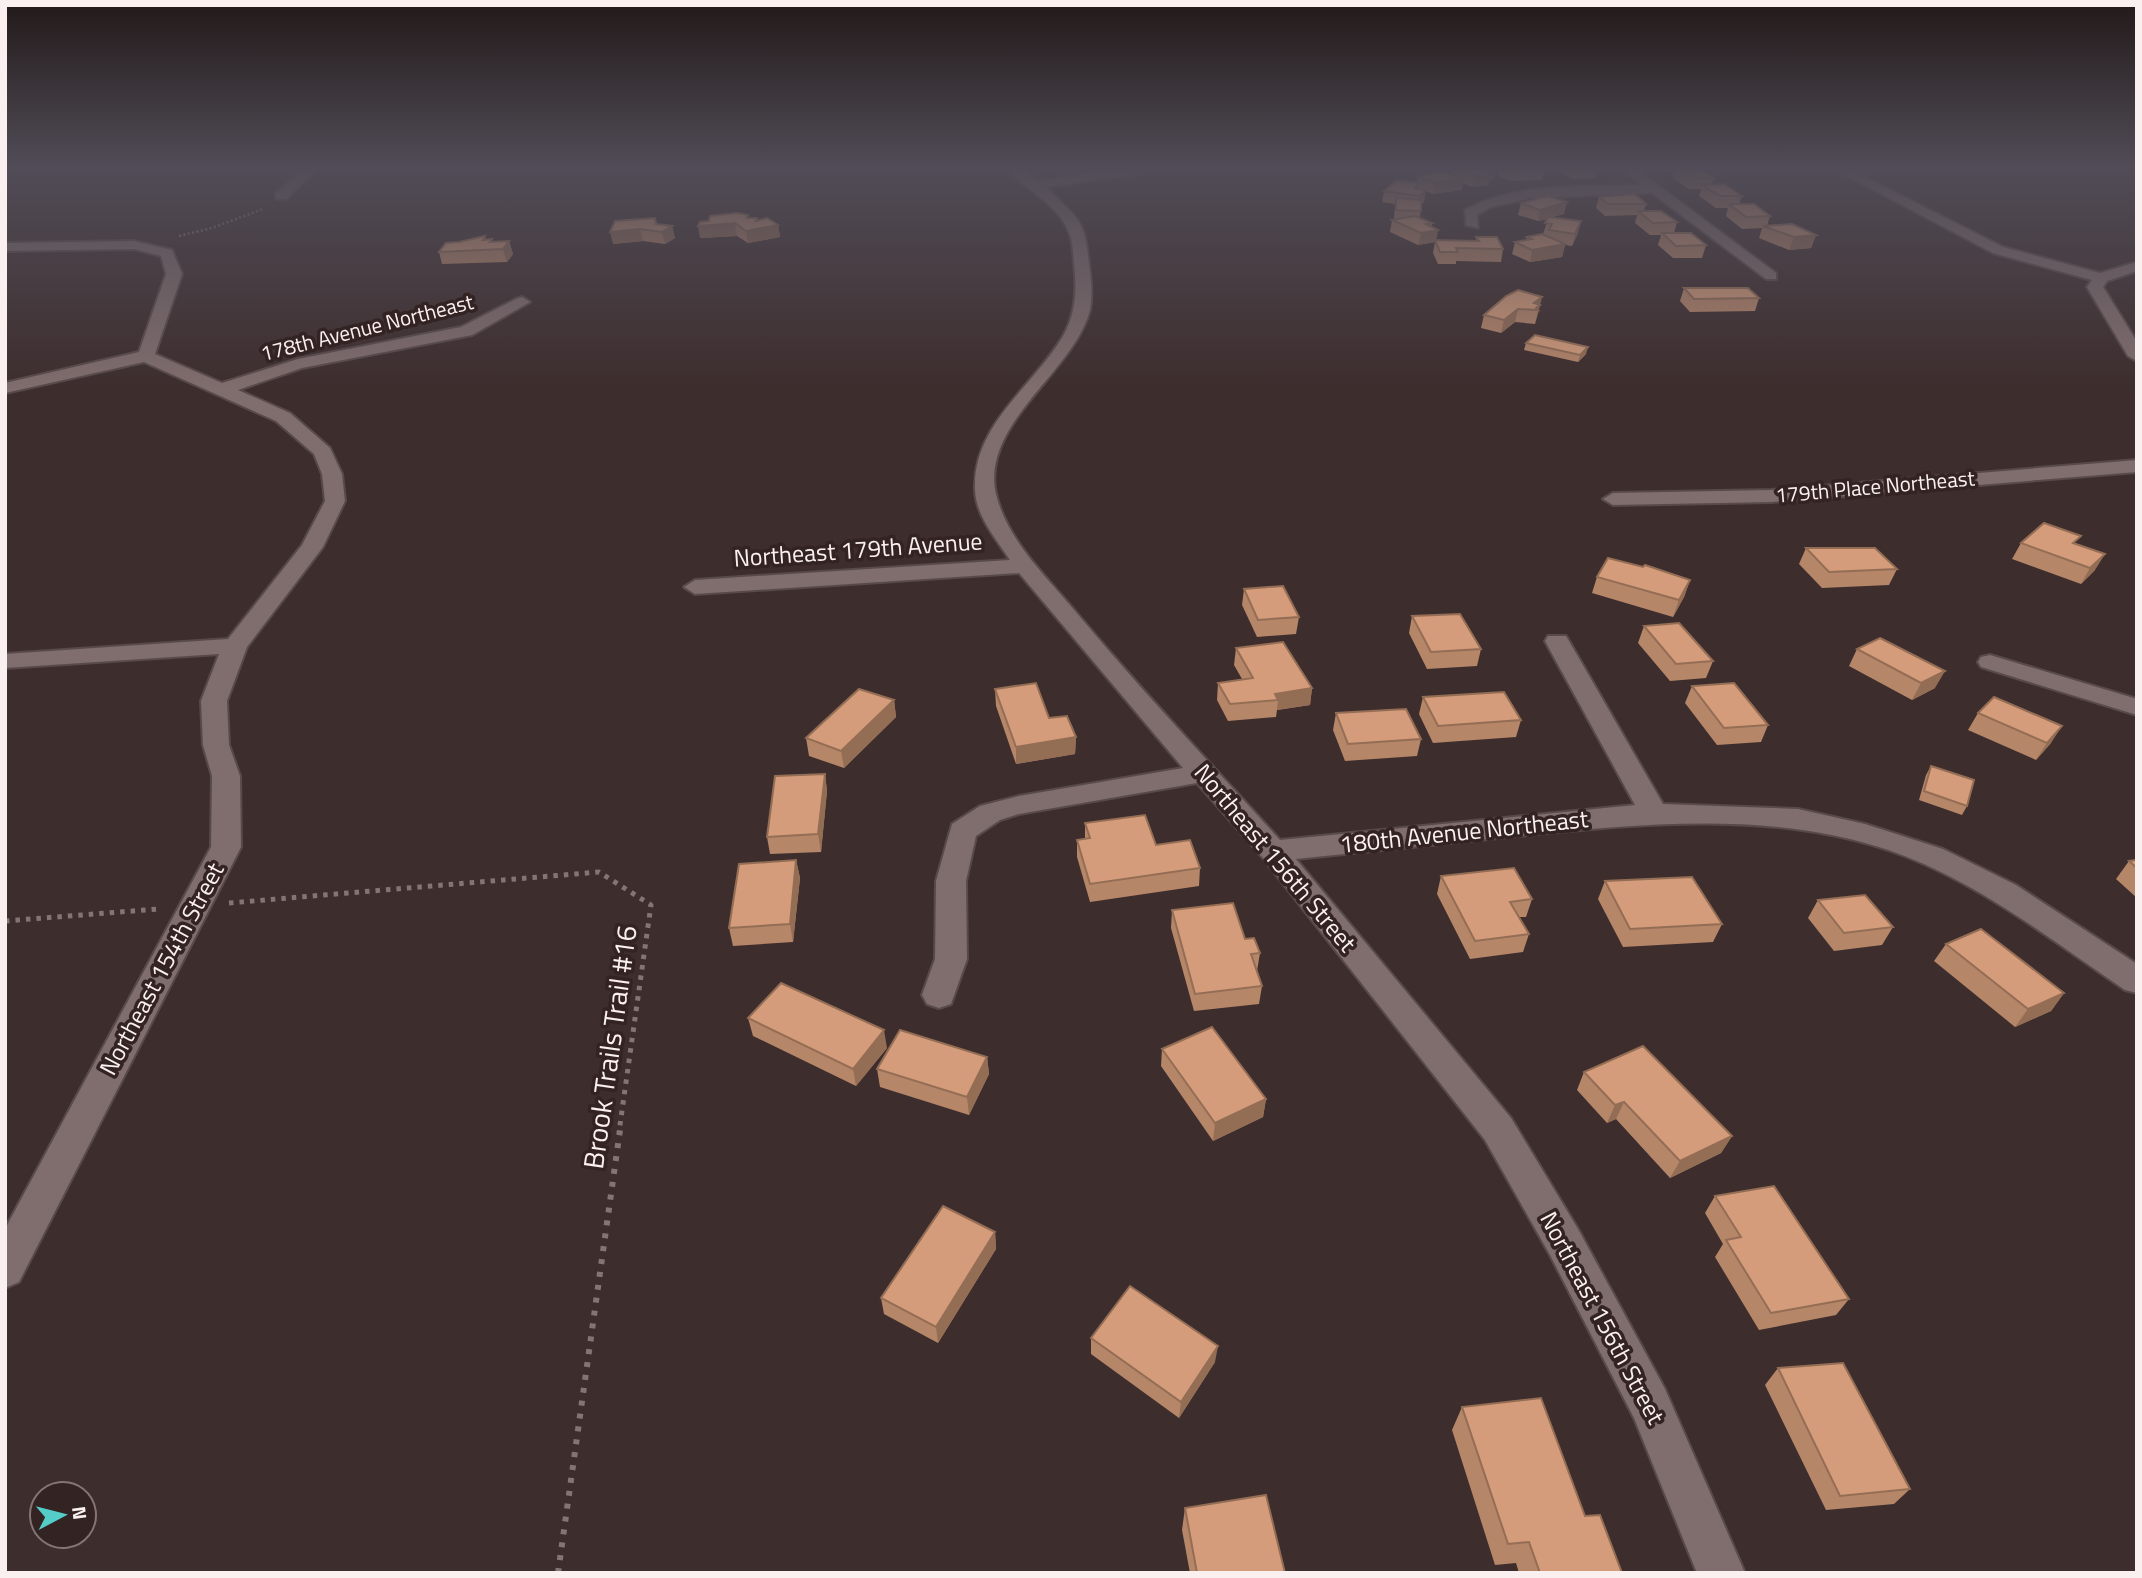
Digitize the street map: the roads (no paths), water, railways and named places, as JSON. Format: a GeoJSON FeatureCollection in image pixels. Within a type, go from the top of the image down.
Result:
{"type":"FeatureCollection","features":[{"type":"Feature","properties":{"kind":"street","name":"Northeast 156th Street"},"geometry":{"type":"LineString","coordinates":[[1079,243],[1084,281],[1082,309],[1071,337],[1012,412],[988,454],[985,491],[991,511],[1024,566],[1105,663],[1273,851],[1498,1129],[1564,1242],[1650,1404],[1721,1573]]}},
{"type":"Feature","properties":{"kind":"street"},"geometry":{"type":"LineString","coordinates":[[1727,243],[1772,276]]}},
{"type":"Feature","properties":{"kind":"street"},"geometry":{"type":"LineString","coordinates":[[1984,243],[1998,250],[2101,278],[2137,267]]}},
{"type":"Feature","properties":{"kind":"street"},"geometry":{"type":"LineString","coordinates":[[5,247],[139,246],[167,253],[174,274],[146,356],[5,388]]}},
{"type":"Feature","properties":{"kind":"street"},"geometry":{"type":"LineString","coordinates":[[2101,278],[2096,289],[2137,356]]}},
{"type":"Feature","properties":{"kind":"street","name":"178th Avenue Northeast"},"geometry":{"type":"LineString","coordinates":[[220,390],[298,364],[466,331],[522,302]]}},
{"type":"Feature","properties":{"kind":"street","name":"Northeast 154th Street"},"geometry":{"type":"LineString","coordinates":[[5,1269],[226,847],[226,776],[216,746],[214,701],[235,646],[312,547],[335,501],[332,474],[323,452],[283,417],[146,356]]}},
{"type":"Feature","properties":{"kind":"street","name":"179th Place Northeast"},"geometry":{"type":"LineString","coordinates":[[1613,499],[1771,496],[2137,466]]}},
{"type":"Feature","properties":{"kind":"street","name":"Northeast 179th Avenue"},"geometry":{"type":"LineString","coordinates":[[695,587],[1024,566]]}},
{"type":"Feature","properties":{"kind":"street"},"geometry":{"type":"LineString","coordinates":[[1557,641],[1654,813]]}},
{"type":"Feature","properties":{"kind":"street"},"geometry":{"type":"LineString","coordinates":[[5,661],[235,646]]}},
{"type":"Feature","properties":{"kind":"street"},"geometry":{"type":"LineString","coordinates":[[1990,662],[2137,707]]}},
{"type":"Feature","properties":{"kind":"street"},"geometry":{"type":"LineString","coordinates":[[939,995],[951,959],[951,881],[962,831],[990,813],[1019,805],[1203,772]]}},
{"type":"Feature","properties":{"kind":"street","name":"180th Avenue Northeast"},"geometry":{"type":"LineString","coordinates":[[1273,851],[1654,813],[1798,819],[1865,834],[1933,856],[2005,892],[2137,981]]}}]}
